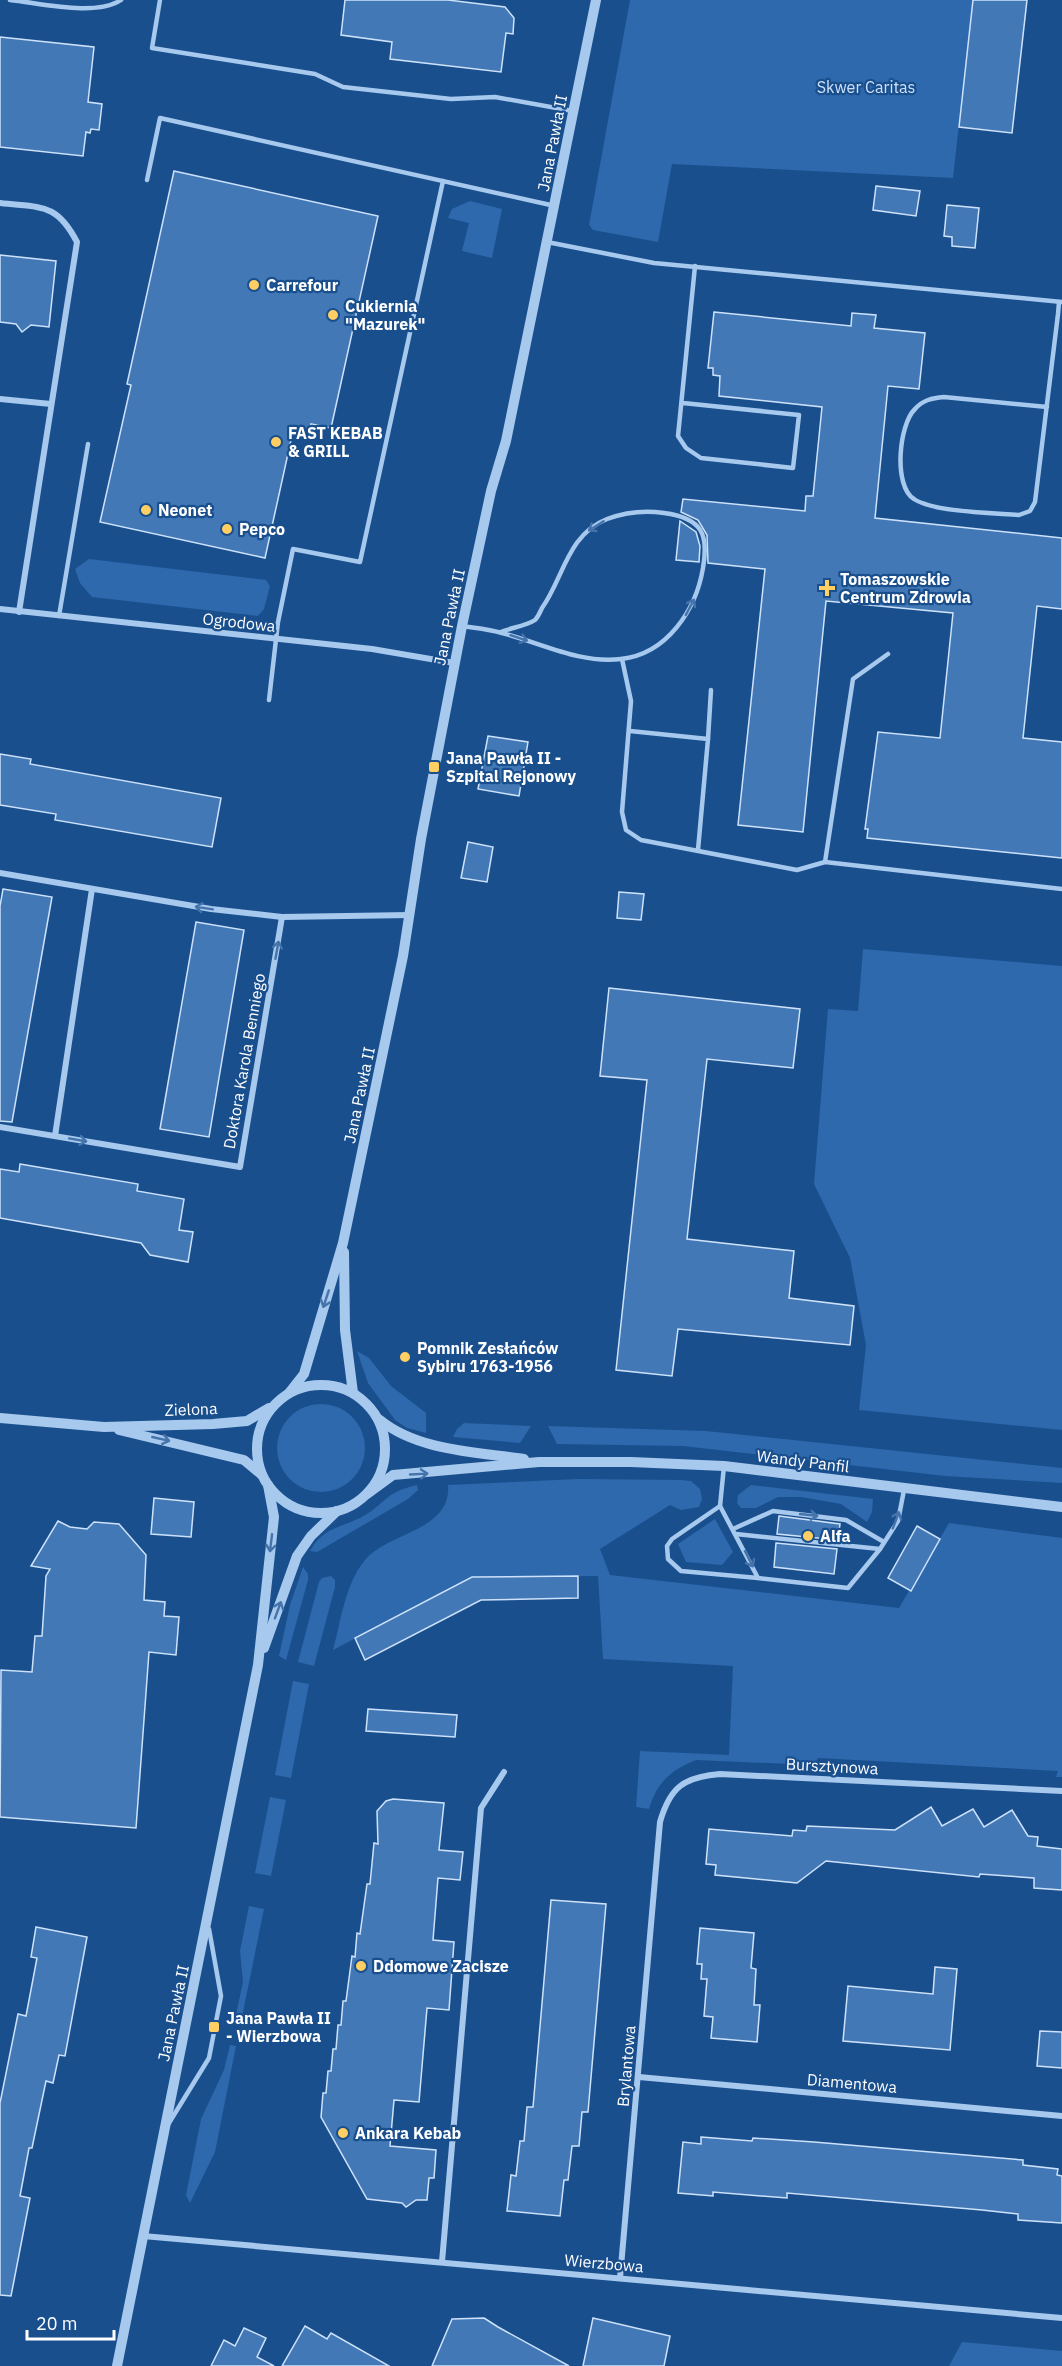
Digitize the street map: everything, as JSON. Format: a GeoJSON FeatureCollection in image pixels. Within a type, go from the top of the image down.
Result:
{"type":"FeatureCollection","features":[{"type":"Feature","properties":{"kind":"street","name":"Jana Pawła II"},"geometry":{"type":"LineString","coordinates":[[289,1393],[304,1374],[344,1243],[411,915],[421,839],[454,663],[491,491],[506,441],[596,0]]}},
{"type":"Feature","properties":{"kind":"street"},"geometry":{"type":"LineString","coordinates":[[0,203],[49,209],[66,221],[77,242],[19,612]]}},
{"type":"Feature","properties":{"kind":"street"},"geometry":{"type":"LineString","coordinates":[[0,399],[51,404]]}},
{"type":"Feature","properties":{"kind":"street","name":"Ogrodowa"},"geometry":{"type":"LineString","coordinates":[[0,609],[372,650],[454,663]]}},
{"type":"Feature","properties":{"kind":"street"},"geometry":{"type":"LineString","coordinates":[[0,873],[211,909],[282,917],[411,915]]}},
{"type":"Feature","properties":{"kind":"street"},"geometry":{"type":"LineString","coordinates":[[55,1136],[92,889]]}},
{"type":"Feature","properties":{"kind":"street","name":"Doktora Karola Benniego"},"geometry":{"type":"LineString","coordinates":[[0,1127],[240,1167],[282,917]]}},
{"type":"Feature","properties":{"kind":"street","name":"Jana Pawła II"},"geometry":{"type":"LineString","coordinates":[[344,1243],[345,1330],[353,1393]]}},
{"type":"Feature","properties":{"kind":"street"},"geometry":{"type":"LineString","coordinates":[[321,1385],[337,1387],[353,1393],[366,1403],[383,1432],[385,1449],[383,1465],[367,1494],[353,1504],[336,1511],[321,1513],[291,1506],[268,1485],[262,1474],[256,1445],[259,1430],[275,1404],[289,1393],[304,1387],[321,1385]]}},
{"type":"Feature","properties":{"kind":"street","name":"Zielona"},"geometry":{"type":"LineString","coordinates":[[0,1418],[104,1427],[247,1421],[275,1404]]}},
{"type":"Feature","properties":{"kind":"street","name":"Wandy Panfil"},"geometry":{"type":"LineString","coordinates":[[376,1417],[397,1434],[432,1444],[539,1462]]}},
{"type":"Feature","properties":{"kind":"street","name":"Zielona"},"geometry":{"type":"LineString","coordinates":[[104,1427],[244,1460],[262,1474]]}},
{"type":"Feature","properties":{"kind":"street","name":"Wandy Panfil"},"geometry":{"type":"LineString","coordinates":[[367,1494],[393,1475],[539,1462],[724,1466],[1062,1507]]}},
{"type":"Feature","properties":{"kind":"street","name":"Jana Pawła II"},"geometry":{"type":"LineString","coordinates":[[117,2366],[258,1665],[274,1517],[268,1485]]}},
{"type":"Feature","properties":{"kind":"street","name":"Jana Pawła II"},"geometry":{"type":"LineString","coordinates":[[258,1665],[297,1556],[311,1536],[336,1511]]}},
{"type":"Feature","properties":{"kind":"street"},"geometry":{"type":"LineString","coordinates":[[442,2262],[481,1808],[504,1772]]}},
{"type":"Feature","properties":{"kind":"street","name":"Bursztynowa"},"geometry":{"type":"LineString","coordinates":[[657,1857],[665,1804],[680,1786],[699,1776],[720,1774],[1062,1791]]}},
{"type":"Feature","properties":{"kind":"street","name":"Brylantowa"},"geometry":{"type":"LineString","coordinates":[[620,2278],[657,1857]]}},
{"type":"Feature","properties":{"kind":"street","name":"Diamentowa"},"geometry":{"type":"LineString","coordinates":[[639,2077],[1062,2116]]}},
{"type":"Feature","properties":{"kind":"street","name":"Wierzbowa"},"geometry":{"type":"LineString","coordinates":[[143,2236],[1062,2318]]}},
{"type":"Feature","properties":{"kind":"lane"},"geometry":{"type":"LineString","coordinates":[[10,0],[89,8],[112,6],[121,0]]}},
{"type":"Feature","properties":{"kind":"lane"},"geometry":{"type":"LineString","coordinates":[[160,0],[152,48],[315,74],[343,87],[451,99],[495,97],[573,111]]}},
{"type":"Feature","properties":{"kind":"lane"},"geometry":{"type":"LineString","coordinates":[[147,180],[160,118],[555,206]]}},
{"type":"Feature","properties":{"kind":"lane"},"geometry":{"type":"LineString","coordinates":[[269,700],[276,639],[293,549],[360,562],[443,181]]}},
{"type":"Feature","properties":{"kind":"lane"},"geometry":{"type":"LineString","coordinates":[[547,242],[654,263],[1061,302],[1035,502],[1030,512],[1020,515],[926,505],[912,498],[902,486],[900,471],[906,424],[914,410],[927,399],[944,397],[1047,407]]}},
{"type":"Feature","properties":{"kind":"lane"},"geometry":{"type":"LineString","coordinates":[[683,402],[799,415],[793,468],[701,458],[686,448],[678,436],[695,266]]}},
{"type":"Feature","properties":{"kind":"lane"},"geometry":{"type":"LineString","coordinates":[[59,616],[88,444]]}},
{"type":"Feature","properties":{"kind":"lane"},"geometry":{"type":"LineString","coordinates":[[462,626],[501,632],[579,657],[622,659],[655,647],[682,623],[700,590],[707,548],[700,527],[681,515],[641,510],[606,520],[584,533],[564,560],[549,598],[535,620],[501,632]]}},
{"type":"Feature","properties":{"kind":"lane"},"geometry":{"type":"LineString","coordinates":[[825,862],[853,679],[888,654]]}},
{"type":"Feature","properties":{"kind":"lane"},"geometry":{"type":"LineString","coordinates":[[622,659],[631,701],[622,812],[626,830],[641,840],[797,870],[825,862],[1062,889]]}},
{"type":"Feature","properties":{"kind":"lane"},"geometry":{"type":"LineString","coordinates":[[698,850],[711,690]]}},
{"type":"Feature","properties":{"kind":"lane"},"geometry":{"type":"LineString","coordinates":[[630,731],[708,739]]}},
{"type":"Feature","properties":{"kind":"lane"},"geometry":{"type":"LineString","coordinates":[[724,1466],[720,1506],[759,1578]]}},
{"type":"Feature","properties":{"kind":"lane"},"geometry":{"type":"LineString","coordinates":[[720,1506],[672,1539],[667,1546],[668,1559],[681,1571],[848,1588],[880,1549],[898,1521],[904,1488]]}},
{"type":"Feature","properties":{"kind":"lane"},"geometry":{"type":"LineString","coordinates":[[735,1531],[773,1511],[846,1520],[884,1542]]}},
{"type":"Feature","properties":{"kind":"lane"},"geometry":{"type":"LineString","coordinates":[[735,1531],[880,1549]]}},
{"type":"Feature","properties":{"kind":"lane"},"geometry":{"type":"LineString","coordinates":[[163,2133],[209,2058],[220,1996],[207,1920]]}},
{"type":"Feature","properties":{"kind":"green space","name":"Skwer Caritas"},"geometry":{"type":"Polygon","coordinates":[[[630,0],[973,0],[953,178],[672,164],[658,242],[593,230],[589,225],[630,0]]]}},
{"type":"Feature","properties":{"kind":"green space"},"geometry":{"type":"Polygon","coordinates":[[[470,201],[502,209],[492,258],[462,251],[469,223],[448,218],[452,209],[470,201]]]}},
{"type":"Feature","properties":{"kind":"green space"},"geometry":{"type":"Polygon","coordinates":[[[89,559],[266,580],[270,586],[264,609],[258,616],[92,597],[80,583],[75,569],[89,559]]]}},
{"type":"Feature","properties":{"kind":"green space"},"geometry":{"type":"Polygon","coordinates":[[[863,949],[1062,966],[1062,1430],[859,1410],[866,1345],[850,1258],[814,1184],[828,1009],[858,1011],[863,949]]]}},
{"type":"Feature","properties":{"kind":"green space"},"geometry":{"type":"Polygon","coordinates":[[[357,1351],[369,1358],[391,1386],[426,1413],[426,1433],[407,1428],[395,1420],[368,1383],[357,1351]]]}},
{"type":"Feature","properties":{"kind":"green space"},"geometry":{"type":"Polygon","coordinates":[[[321,1404],[338,1408],[352,1417],[361,1431],[365,1448],[361,1465],[352,1479],[338,1488],[321,1492],[304,1488],[290,1479],[281,1465],[277,1448],[281,1431],[290,1417],[304,1408],[321,1404]]]}},
{"type":"Feature","properties":{"kind":"green space"},"geometry":{"type":"Polygon","coordinates":[[[464,1423],[531,1426],[520,1443],[453,1437],[464,1423]]]}},
{"type":"Feature","properties":{"kind":"green space"},"geometry":{"type":"Polygon","coordinates":[[[548,1426],[706,1431],[1062,1468],[1062,1483],[945,1476],[683,1446],[557,1444],[548,1426]]]}},
{"type":"Feature","properties":{"kind":"green space"},"geometry":{"type":"Polygon","coordinates":[[[578,1479],[681,1480],[691,1481],[700,1489],[702,1499],[699,1507],[681,1510],[670,1505],[600,1549],[610,1575],[899,1608],[949,1523],[1062,1538],[1062,1777],[1056,1777],[1058,1771],[818,1758],[814,1765],[696,1760],[679,1768],[666,1778],[656,1791],[649,1809],[636,1807],[640,1751],[729,1755],[733,1666],[603,1659],[598,1576],[472,1577],[333,1650],[344,1603],[358,1570],[375,1551],[430,1522],[447,1500],[448,1485],[578,1479]]]}},
{"type":"Feature","properties":{"kind":"green space"},"geometry":{"type":"Polygon","coordinates":[[[417,1485],[418,1490],[408,1499],[317,1552],[310,1551],[326,1533],[360,1518],[398,1491],[417,1485]]]}},
{"type":"Feature","properties":{"kind":"green space"},"geometry":{"type":"Polygon","coordinates":[[[751,1485],[873,1499],[872,1512],[867,1522],[841,1504],[801,1497],[778,1497],[756,1508],[741,1508],[737,1503],[738,1495],[751,1485]]]}},
{"type":"Feature","properties":{"kind":"green space"},"geometry":{"type":"Polygon","coordinates":[[[715,1519],[733,1552],[722,1565],[686,1562],[678,1544],[715,1519]]]}},
{"type":"Feature","properties":{"kind":"green space"},"geometry":{"type":"Polygon","coordinates":[[[303,1567],[308,1574],[308,1580],[286,1660],[279,1656],[290,1605],[303,1567]]]}},
{"type":"Feature","properties":{"kind":"green space"},"geometry":{"type":"Polygon","coordinates":[[[331,1576],[335,1580],[335,1587],[314,1666],[298,1662],[319,1582],[322,1578],[331,1576]]]}},
{"type":"Feature","properties":{"kind":"green space"},"geometry":{"type":"Polygon","coordinates":[[[293,1681],[309,1684],[291,1778],[275,1775],[293,1681]]]}},
{"type":"Feature","properties":{"kind":"green space"},"geometry":{"type":"Polygon","coordinates":[[[270,1797],[286,1800],[271,1876],[255,1873],[270,1797]]]}},
{"type":"Feature","properties":{"kind":"green space"},"geometry":{"type":"Polygon","coordinates":[[[249,1906],[264,1909],[242,2017],[236,2015],[243,1982],[240,1951],[249,1906]]]}},
{"type":"Feature","properties":{"kind":"green space"},"geometry":{"type":"Polygon","coordinates":[[[230,2045],[236,2046],[215,2152],[190,2203],[186,2195],[201,2119],[224,2070],[230,2045]]]}},
{"type":"Feature","properties":{"kind":"green space"},"geometry":{"type":"Polygon","coordinates":[[[962,2342],[1062,2351],[1062,2366],[949,2366],[962,2342]]]}},
{"type":"Feature","properties":{"kind":"building"},"geometry":{"type":"Polygon","coordinates":[[[345,0],[448,0],[505,7],[514,18],[513,34],[506,33],[501,72],[390,59],[392,42],[341,35],[345,0]]]}},
{"type":"Feature","properties":{"kind":"building"},"geometry":{"type":"Polygon","coordinates":[[[973,0],[1027,0],[1012,133],[959,127],[973,0]]]}},
{"type":"Feature","properties":{"kind":"building"},"geometry":{"type":"Polygon","coordinates":[[[0,37],[94,47],[88,102],[102,104],[99,130],[91,129],[90,133],[86,132],[83,156],[0,147],[0,37]]]}},
{"type":"Feature","properties":{"kind":"building"},"geometry":{"type":"Polygon","coordinates":[[[174,171],[378,216],[331,428],[311,424],[309,435],[293,431],[265,558],[100,522],[131,385],[127,384],[174,171]]]}},
{"type":"Feature","properties":{"kind":"building"},"geometry":{"type":"Polygon","coordinates":[[[876,186],[920,191],[916,216],[873,210],[876,186]]]}},
{"type":"Feature","properties":{"kind":"building"},"geometry":{"type":"Polygon","coordinates":[[[947,205],[979,208],[975,248],[952,246],[952,237],[944,236],[947,205]]]}},
{"type":"Feature","properties":{"kind":"building"},"geometry":{"type":"Polygon","coordinates":[[[0,255],[56,261],[49,327],[31,325],[22,332],[16,324],[0,322],[0,255]]]}},
{"type":"Feature","properties":{"kind":"building"},"geometry":{"type":"Polygon","coordinates":[[[714,312],[851,326],[852,313],[876,315],[874,328],[925,333],[919,389],[888,386],[875,518],[1062,538],[1062,609],[1037,606],[1023,738],[1062,742],[1062,858],[867,838],[868,829],[865,829],[878,732],[940,738],[953,613],[826,601],[803,832],[738,825],[765,569],[708,563],[707,535],[698,520],[681,512],[683,499],[805,511],[806,496],[813,496],[822,407],[719,396],[720,376],[713,375],[713,368],[708,368],[714,312]]]}},
{"type":"Feature","properties":{"kind":"building"},"geometry":{"type":"Polygon","coordinates":[[[680,521],[696,532],[700,546],[699,562],[676,560],[680,521]]]}},
{"type":"Feature","properties":{"kind":"building"},"geometry":{"type":"Polygon","coordinates":[[[488,736],[528,742],[519,796],[478,789],[488,736]]]}},
{"type":"Feature","properties":{"kind":"building"},"geometry":{"type":"Polygon","coordinates":[[[0,754],[31,759],[30,764],[221,798],[212,847],[55,820],[56,814],[0,805],[0,754]]]}},
{"type":"Feature","properties":{"kind":"building"},"geometry":{"type":"Polygon","coordinates":[[[468,842],[493,847],[487,882],[461,878],[468,842]]]}},
{"type":"Feature","properties":{"kind":"building"},"geometry":{"type":"Polygon","coordinates":[[[3,889],[52,897],[12,1122],[0,1121],[0,906],[3,889]]]}},
{"type":"Feature","properties":{"kind":"building"},"geometry":{"type":"Polygon","coordinates":[[[619,892],[644,894],[641,920],[617,918],[619,892]]]}},
{"type":"Feature","properties":{"kind":"building"},"geometry":{"type":"Polygon","coordinates":[[[196,922],[244,930],[209,1137],[160,1129],[196,922]]]}},
{"type":"Feature","properties":{"kind":"building"},"geometry":{"type":"Polygon","coordinates":[[[609,988],[800,1009],[793,1068],[707,1059],[687,1239],[794,1251],[789,1298],[854,1306],[850,1345],[678,1329],[672,1376],[616,1370],[647,1080],[600,1076],[609,988]]]}},
{"type":"Feature","properties":{"kind":"building"},"geometry":{"type":"Polygon","coordinates":[[[20,1164],[138,1184],[137,1191],[184,1199],[179,1230],[193,1232],[188,1262],[150,1255],[141,1243],[0,1218],[0,1169],[19,1172],[20,1164]]]}},
{"type":"Feature","properties":{"kind":"building"},"geometry":{"type":"Polygon","coordinates":[[[154,1498],[194,1502],[191,1537],[151,1534],[154,1498]]]}},
{"type":"Feature","properties":{"kind":"building"},"geometry":{"type":"Polygon","coordinates":[[[779,1516],[840,1524],[838,1540],[777,1534],[779,1516]]]}},
{"type":"Feature","properties":{"kind":"building"},"geometry":{"type":"Polygon","coordinates":[[[58,1521],[70,1527],[87,1529],[94,1522],[119,1524],[146,1555],[144,1600],[165,1602],[164,1616],[179,1617],[176,1655],[149,1652],[136,1828],[0,1817],[1,1670],[32,1672],[35,1636],[42,1636],[46,1576],[50,1569],[31,1566],[58,1521]]]}},
{"type":"Feature","properties":{"kind":"building"},"geometry":{"type":"Polygon","coordinates":[[[917,1526],[940,1539],[911,1591],[888,1578],[917,1526]]]}},
{"type":"Feature","properties":{"kind":"building"},"geometry":{"type":"Polygon","coordinates":[[[776,1543],[837,1549],[834,1574],[774,1567],[776,1543]]]}},
{"type":"Feature","properties":{"kind":"building"},"geometry":{"type":"Polygon","coordinates":[[[578,1576],[578,1598],[481,1600],[365,1660],[355,1638],[472,1577],[578,1576]]]}},
{"type":"Feature","properties":{"kind":"building"},"geometry":{"type":"Polygon","coordinates":[[[368,1709],[457,1715],[455,1737],[366,1731],[368,1709]]]}},
{"type":"Feature","properties":{"kind":"building"},"geometry":{"type":"Polygon","coordinates":[[[393,1799],[444,1803],[439,1850],[463,1852],[460,1880],[438,1878],[433,1940],[454,1942],[449,2010],[427,2008],[419,2102],[394,2100],[390,2146],[436,2150],[434,2178],[429,2178],[427,2200],[416,2200],[406,2207],[402,2203],[367,2199],[321,2117],[323,2093],[326,2093],[328,2071],[331,2071],[333,2049],[336,2049],[338,2025],[341,2025],[343,2001],[346,2001],[352,1956],[355,1957],[357,1933],[360,1934],[367,1884],[370,1884],[374,1843],[378,1844],[377,1811],[386,1801],[393,1799]]]}},
{"type":"Feature","properties":{"kind":"building"},"geometry":{"type":"Polygon","coordinates":[[[931,1807],[942,1826],[973,1809],[984,1827],[1012,1810],[1028,1836],[1038,1837],[1037,1846],[1062,1849],[1062,1890],[1034,1888],[1034,1878],[980,1874],[979,1877],[826,1861],[797,1883],[715,1875],[716,1865],[706,1864],[709,1829],[792,1836],[793,1830],[806,1831],[807,1826],[895,1830],[931,1807]]]}},
{"type":"Feature","properties":{"kind":"building"},"geometry":{"type":"Polygon","coordinates":[[[551,1900],[606,1904],[588,2112],[582,2112],[579,2146],[572,2146],[568,2180],[564,2180],[560,2216],[507,2211],[511,2175],[516,2176],[520,2141],[524,2141],[527,2107],[533,2107],[551,1900]]]}},
{"type":"Feature","properties":{"kind":"building"},"geometry":{"type":"Polygon","coordinates":[[[36,1927],[87,1937],[65,2056],[59,2055],[53,2083],[46,2081],[32,2148],[29,2148],[20,2196],[30,2198],[11,2296],[0,2295],[0,2103],[18,2014],[26,2016],[37,1958],[31,1957],[36,1927]]]}},
{"type":"Feature","properties":{"kind":"building"},"geometry":{"type":"Polygon","coordinates":[[[700,1928],[754,1933],[751,1968],[756,1969],[754,2005],[760,2005],[757,2042],[711,2038],[713,2017],[704,2016],[707,1979],[701,1979],[702,1964],[697,1964],[700,1928]]]}},
{"type":"Feature","properties":{"kind":"building"},"geometry":{"type":"Polygon","coordinates":[[[935,1967],[957,1969],[950,2050],[843,2041],[848,1986],[933,1994],[935,1967]]]}},
{"type":"Feature","properties":{"kind":"building"},"geometry":{"type":"Polygon","coordinates":[[[1040,2031],[1062,2032],[1062,2068],[1037,2066],[1040,2031]]]}},
{"type":"Feature","properties":{"kind":"building"},"geometry":{"type":"Polygon","coordinates":[[[701,2137],[814,2142],[1023,2160],[1023,2165],[1058,2169],[1057,2175],[1062,2176],[1062,2223],[1018,2220],[1018,2214],[982,2210],[787,2193],[787,2198],[713,2192],[713,2196],[678,2193],[683,2142],[701,2144],[701,2137]]]}},
{"type":"Feature","properties":{"kind":"building"},"geometry":{"type":"Polygon","coordinates":[[[484,2318],[569,2366],[432,2366],[452,2319],[484,2318]]]}},
{"type":"Feature","properties":{"kind":"building"},"geometry":{"type":"Polygon","coordinates":[[[593,2318],[670,2336],[664,2366],[583,2366],[593,2318]]]}},
{"type":"Feature","properties":{"kind":"building"},"geometry":{"type":"Polygon","coordinates":[[[305,2326],[327,2339],[331,2333],[389,2366],[282,2366],[305,2326]]]}},
{"type":"Feature","properties":{"kind":"building"},"geometry":{"type":"Polygon","coordinates":[[[244,2328],[266,2338],[257,2357],[274,2366],[211,2366],[224,2340],[235,2346],[244,2328]]]}},
{"type":"Feature","properties":{"kind":"place","name":"Carrefour"},"geometry":{"type":"Point","coordinates":[254,285]}},
{"type":"Feature","properties":{"kind":"place","name":"Cukiernia \"Mazurek\""},"geometry":{"type":"Point","coordinates":[333,315]}},
{"type":"Feature","properties":{"kind":"place","name":"FAST KEBAB & GRILL"},"geometry":{"type":"Point","coordinates":[276,442]}},
{"type":"Feature","properties":{"kind":"place","name":"Neonet"},"geometry":{"type":"Point","coordinates":[146,510]}},
{"type":"Feature","properties":{"kind":"place","name":"Pepco"},"geometry":{"type":"Point","coordinates":[227,529]}},
{"type":"Feature","properties":{"kind":"place","name":"Tomaszowskie Centrum Zdrowia"},"geometry":{"type":"Point","coordinates":[827,588]}},
{"type":"Feature","properties":{"kind":"place","name":"Jana Pawła II - Szpital Rejonowy"},"geometry":{"type":"Point","coordinates":[434,767]}},
{"type":"Feature","properties":{"kind":"place","name":"Pomnik Zesłańców Sybiru 1763-1956"},"geometry":{"type":"Point","coordinates":[405,1357]}},
{"type":"Feature","properties":{"kind":"place","name":"Alfa"},"geometry":{"type":"Point","coordinates":[808,1536]}},
{"type":"Feature","properties":{"kind":"place","name":"Ddomowe Zacisze"},"geometry":{"type":"Point","coordinates":[361,1966]}},
{"type":"Feature","properties":{"kind":"place","name":"Jana Pawła II - Wierzbowa"},"geometry":{"type":"Point","coordinates":[214,2027]}},
{"type":"Feature","properties":{"kind":"place","name":"Ankara Kebab"},"geometry":{"type":"Point","coordinates":[343,2133]}}]}
